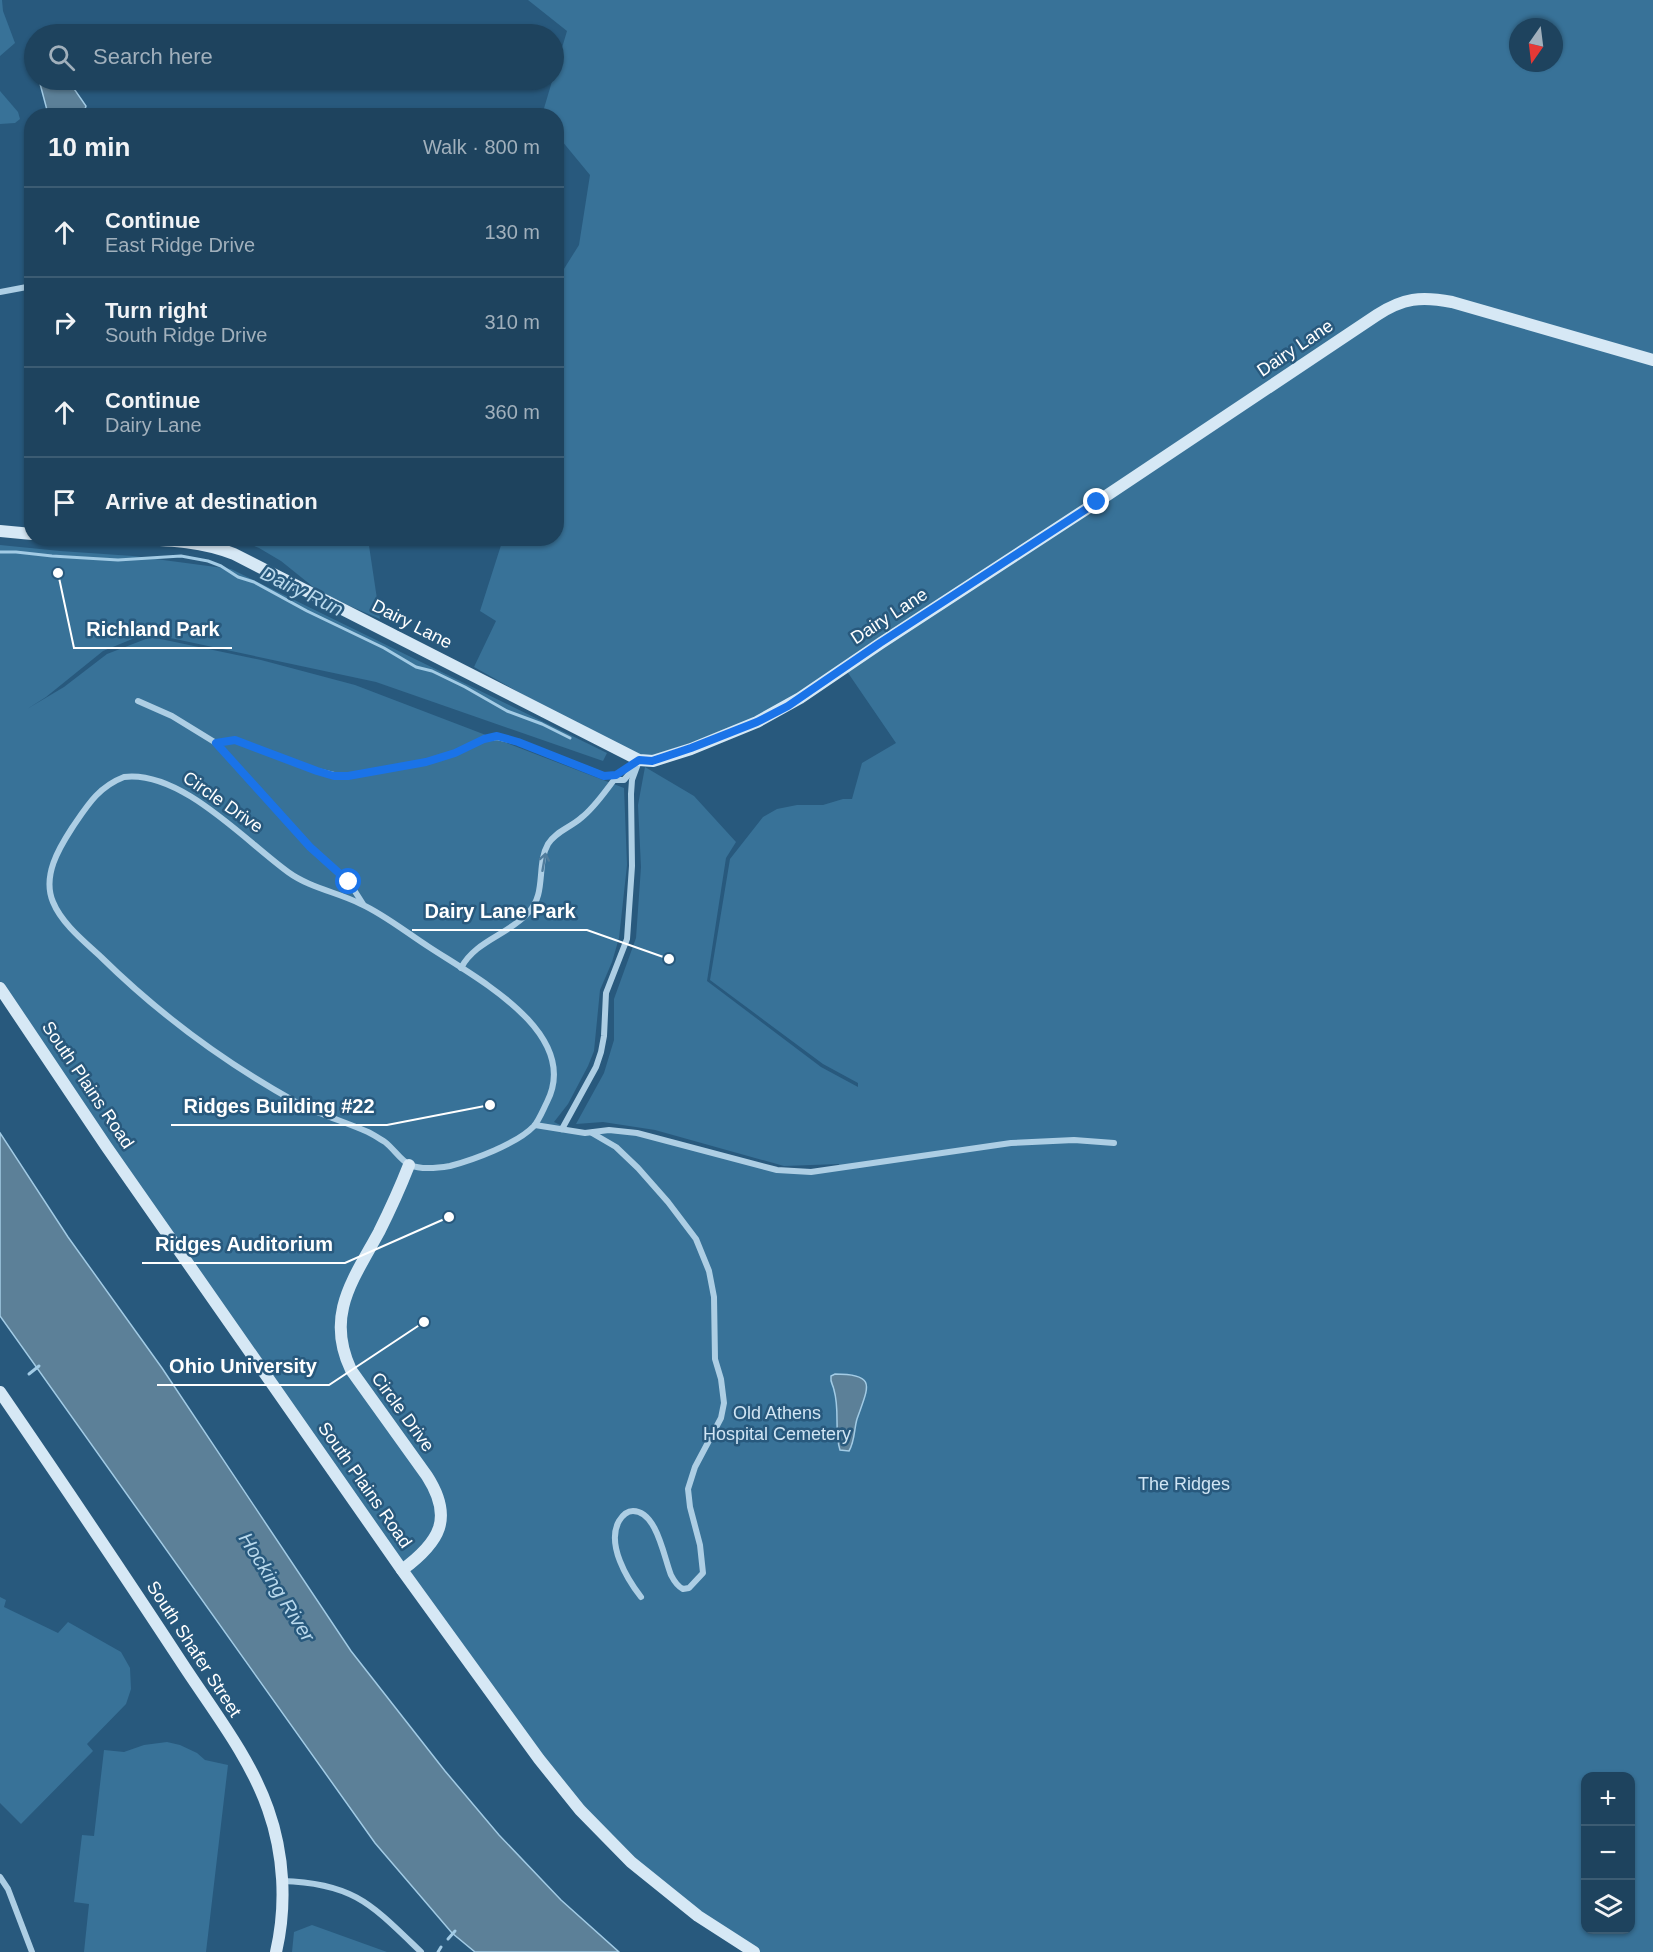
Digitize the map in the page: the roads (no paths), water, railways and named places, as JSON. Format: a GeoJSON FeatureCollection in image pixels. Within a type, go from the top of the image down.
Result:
{"type":"FeatureCollection","features":[{"type":"Feature","properties":{"kind":"street"},"geometry":{"type":"LineString","coordinates":[[0,292],[24,288]]}},
{"type":"Feature","properties":{"kind":"street","name":"Dairy Lane"},"geometry":{"type":"LineString","coordinates":[[209,546],[234,554],[639,760],[652,761],[757,722],[788,706],[1377,315],[1400,302],[1431,298],[1452,302],[1653,360]]}},
{"type":"Feature","properties":{"kind":"street"},"geometry":{"type":"LineString","coordinates":[[0,531],[24,533]]}},
{"type":"Feature","properties":{"kind":"street"},"geometry":{"type":"LineString","coordinates":[[138,701],[172,716],[216,743],[310,847],[349,882],[364,905]]}},
{"type":"Feature","properties":{"kind":"street"},"geometry":{"type":"LineString","coordinates":[[216,743],[235,740],[300,766],[334,776],[348,776],[426,762],[497,736],[604,776],[616,775],[639,760]]}},
{"type":"Feature","properties":{"kind":"street"},"geometry":{"type":"LineString","coordinates":[[461,968],[472,952],[527,915],[538,897],[549,842],[582,818],[614,780],[624,780],[639,760]]}},
{"type":"Feature","properties":{"kind":"street"},"geometry":{"type":"LineString","coordinates":[[562,1129],[596,1067],[604,1036],[606,993],[627,939],[632,866],[631,794],[632,780],[639,760]]}},
{"type":"Feature","properties":{"kind":"street","name":"Circle Drive"},"geometry":{"type":"LineString","coordinates":[[124,777],[140,777],[159,781],[190,797],[229,824],[289,873],[303,881],[364,905],[461,968],[525,1015],[534,1026],[548,1049],[554,1073],[553,1085],[535,1125],[514,1140],[460,1163],[436,1167],[409,1165],[385,1142],[368,1132],[295,1102],[172,1020],[113,969],[77,934],[60,913],[51,897],[51,874],[54,860],[63,841],[97,793],[112,782],[124,777]]}},
{"type":"Feature","properties":{"kind":"street","name":"South Plains Road"},"geometry":{"type":"LineString","coordinates":[[0,988],[106,1146],[402,1570],[539,1759],[580,1810],[631,1862],[698,1916],[754,1952]]}},
{"type":"Feature","properties":{"kind":"street"},"geometry":{"type":"LineString","coordinates":[[535,1125],[592,1134],[616,1147],[668,1202],[696,1239],[709,1271],[714,1297],[713,1349],[723,1390],[723,1411],[693,1473],[688,1489],[704,1573],[689,1588],[683,1589],[678,1586],[672,1577],[651,1523],[644,1515],[636,1511],[629,1511],[621,1517],[617,1524],[616,1544],[624,1568],[633,1587],[641,1597]]}},
{"type":"Feature","properties":{"kind":"street"},"geometry":{"type":"LineString","coordinates":[[592,1134],[609,1130],[637,1133],[794,1173],[864,1166],[1011,1143],[1074,1140],[1114,1143]]}},
{"type":"Feature","properties":{"kind":"street","name":"Circle Drive"},"geometry":{"type":"LineString","coordinates":[[402,1570],[421,1554],[435,1537],[440,1525],[442,1508],[427,1476],[351,1370],[345,1358],[340,1334],[341,1313],[350,1286],[397,1196],[409,1165]]}},
{"type":"Feature","properties":{"kind":"street","name":"South Shafer Street"},"geometry":{"type":"LineString","coordinates":[[0,1392],[134,1589],[244,1759],[259,1787],[277,1840],[282,1881],[281,1921],[276,1952]]}},
{"type":"Feature","properties":{"kind":"street"},"geometry":{"type":"LineString","coordinates":[[0,1877],[8,1889],[32,1952]]}},
{"type":"Feature","properties":{"kind":"street"},"geometry":{"type":"LineString","coordinates":[[282,1881],[317,1883],[339,1888],[351,1894],[381,1914],[421,1952]]}},
{"type":"Feature","properties":{"kind":"water"},"geometry":{"type":"Polygon","coordinates":[[[42,90],[75,90],[86,106],[85,108],[46,108],[42,90]]]}},
{"type":"Feature","properties":{"kind":"water","name":"Hocking River"},"geometry":{"type":"Polygon","coordinates":[[[0,1133],[68,1237],[162,1368],[351,1651],[445,1771],[499,1835],[561,1900],[619,1952],[475,1952],[452,1933],[375,1843],[0,1316],[0,1133]]]}},
{"type":"Feature","properties":{"kind":"water"},"geometry":{"type":"Polygon","coordinates":[[[835,1374],[858,1377],[866,1384],[849,1451],[840,1450],[838,1443],[837,1405],[831,1382],[831,1376],[835,1374]]]}},
{"type":"Feature","properties":{"kind":"waterway","name":"Dairy Run"},"geometry":{"type":"LineString","coordinates":[[0,552],[118,560],[181,556],[208,561],[384,648],[416,667],[432,671],[507,711],[542,724],[570,738]]}},
{"type":"Feature","properties":{"kind":"waterway"},"geometry":{"type":"LineString","coordinates":[[29,1374],[39,1366]]}},
{"type":"Feature","properties":{"kind":"waterway"},"geometry":{"type":"LineString","coordinates":[[448,1939],[455,1931]]}},
{"type":"Feature","properties":{"kind":"waterway"},"geometry":{"type":"LineString","coordinates":[[438,1952],[441,1947]]}},
{"type":"Feature","properties":{"kind":"place","name":"Richland Park"},"geometry":{"type":"Point","coordinates":[58,573]}},
{"type":"Feature","properties":{"kind":"place","name":"Dairy Lane Park"},"geometry":{"type":"Point","coordinates":[669,959]}},
{"type":"Feature","properties":{"kind":"place","name":"Ridges Building #22"},"geometry":{"type":"Point","coordinates":[490,1105]}},
{"type":"Feature","properties":{"kind":"place","name":"Ridges Auditorium"},"geometry":{"type":"Point","coordinates":[449,1217]}},
{"type":"Feature","properties":{"kind":"place","name":"Ohio University"},"geometry":{"type":"Point","coordinates":[424,1322]}},
{"type":"Feature","properties":{"kind":"park label","name":"Old Athens Hospital Cemetery"},"geometry":{"type":"Point","coordinates":[777,1423]}},
{"type":"Feature","properties":{"kind":"park label","name":"The Ridges"},"geometry":{"type":"Point","coordinates":[1184,1484]}}]}
